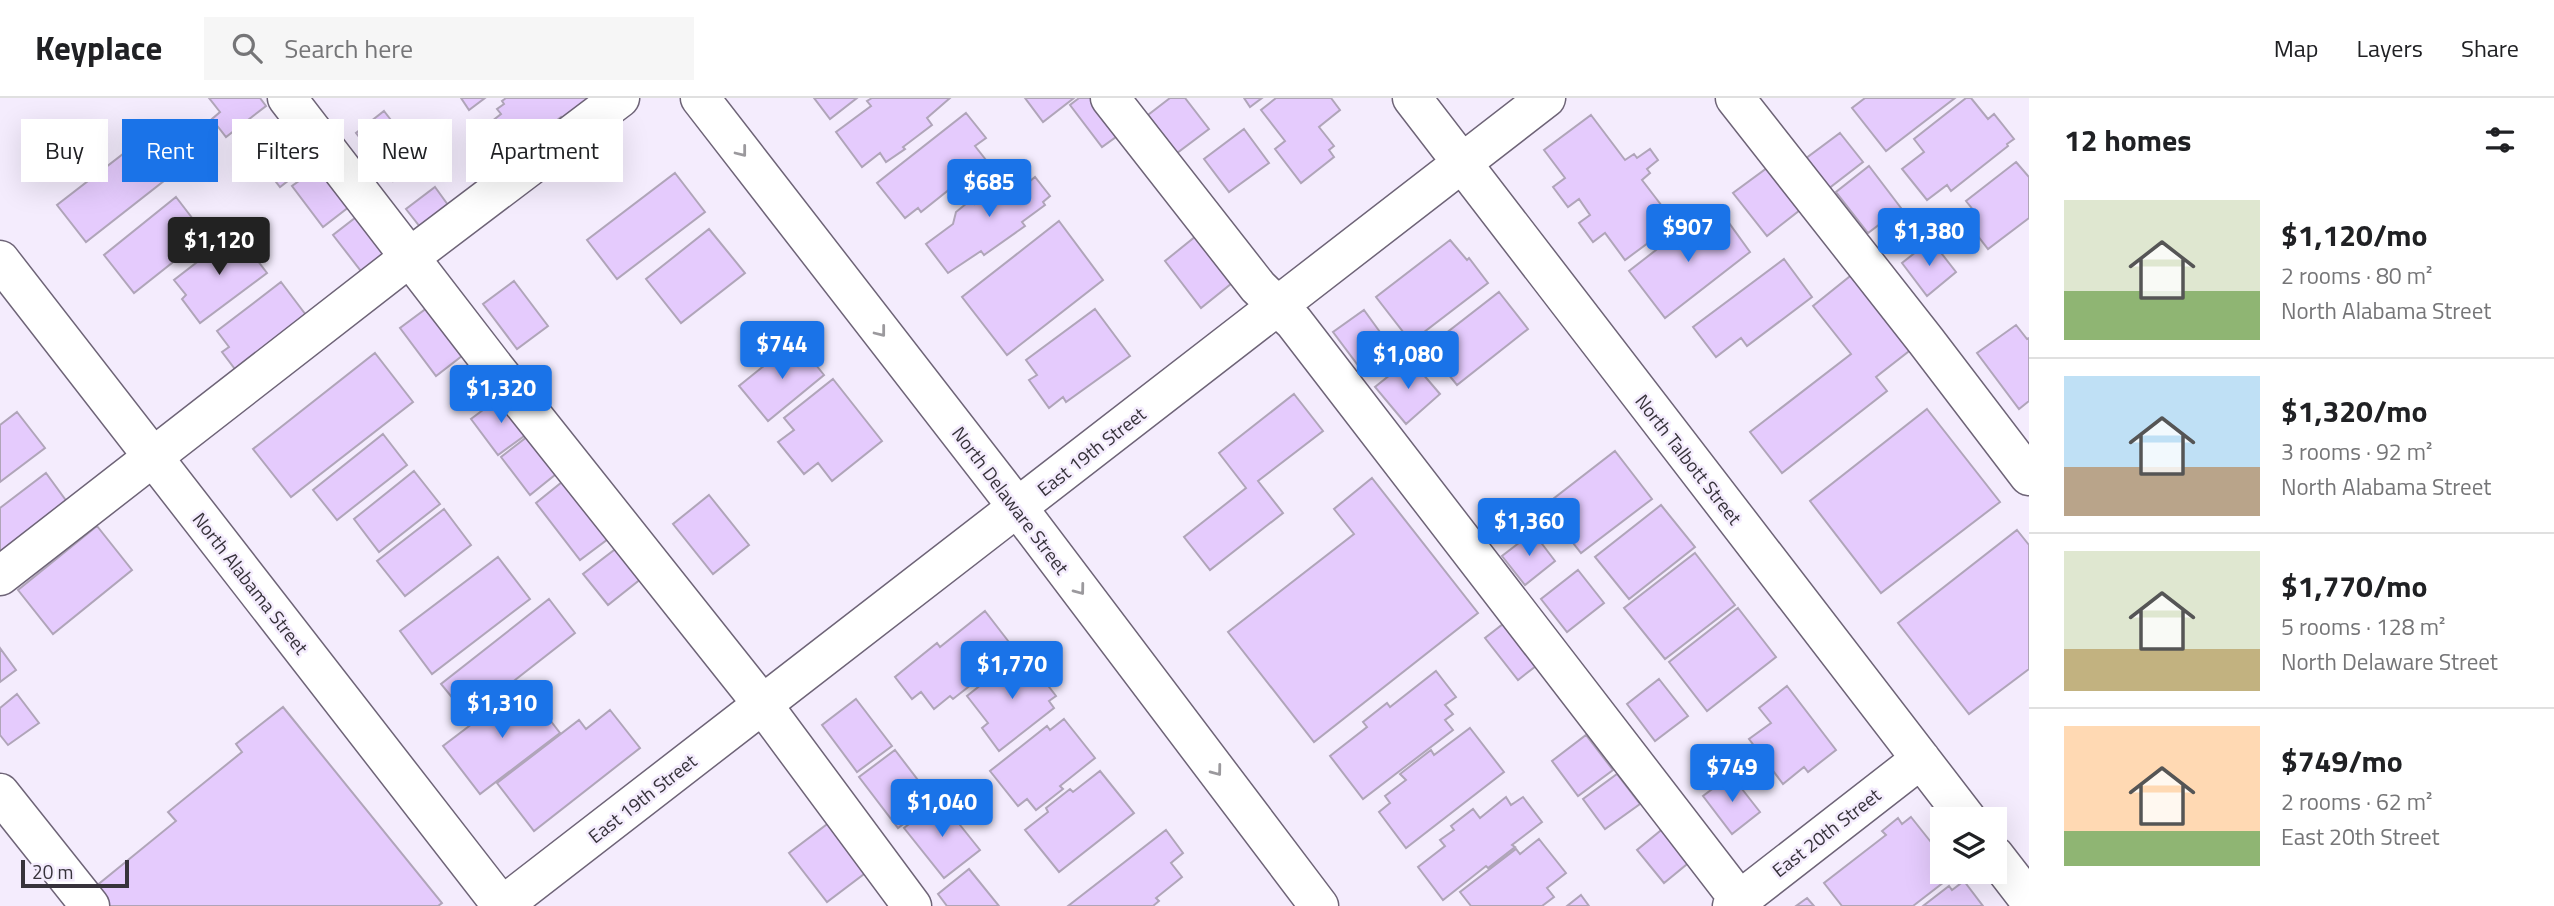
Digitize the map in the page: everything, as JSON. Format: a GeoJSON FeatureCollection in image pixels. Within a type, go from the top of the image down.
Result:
{"type":"FeatureCollection","features":[{"type":"Feature","properties":{"kind":"street"},"geometry":{"type":"LineString","coordinates":[[287,98],[763,705],[912,906]]}},
{"type":"Feature","properties":{"kind":"street"},"geometry":{"type":"LineString","coordinates":[[0,576],[410,257],[620,98]]}},
{"type":"Feature","properties":{"kind":"street","name":"North Delaware Street"},"geometry":{"type":"LineString","coordinates":[[700,98],[1018,508],[1319,906]]}},
{"type":"Feature","properties":{"kind":"street"},"geometry":{"type":"LineString","coordinates":[[1111,98],[1258,287],[1294,322],[1738,904]]}},
{"type":"Feature","properties":{"kind":"street","name":"North Talbott Street"},"geometry":{"type":"LineString","coordinates":[[1412,98],[1958,807]]}},
{"type":"Feature","properties":{"kind":"street","name":"East 19th Street"},"geometry":{"type":"LineString","coordinates":[[502,906],[1546,98]]}},
{"type":"Feature","properties":{"kind":"street"},"geometry":{"type":"LineString","coordinates":[[1735,98],[2029,476]]}},
{"type":"Feature","properties":{"kind":"street","name":"North Alabama Street"},"geometry":{"type":"LineString","coordinates":[[0,260],[502,906]]}},
{"type":"Feature","properties":{"kind":"street","name":"East 20th Street"},"geometry":{"type":"LineString","coordinates":[[1738,904],[1921,759]]}},
{"type":"Feature","properties":{"kind":"street"},"geometry":{"type":"LineString","coordinates":[[0,793],[90,906]]}},
{"type":"Feature","properties":{"kind":"street"},"geometry":{"type":"LineString","coordinates":[[2007,872],[2029,900]]}},
{"type":"Feature","properties":{"kind":"building"},"geometry":{"type":"Polygon","coordinates":[[[209,98],[260,98],[266,106],[249,119],[232,119],[232,132],[226,137],[218,127],[218,119],[212,119],[220,112],[209,98]]]}},
{"type":"Feature","properties":{"kind":"building"},"geometry":{"type":"Polygon","coordinates":[[[461,98],[485,98],[469,110],[461,98]]]}},
{"type":"Feature","properties":{"kind":"building"},"geometry":{"type":"Polygon","coordinates":[[[506,98],[588,100],[564,119],[495,119],[501,114],[497,109],[504,104],[502,101],[506,98]]]}},
{"type":"Feature","properties":{"kind":"building"},"geometry":{"type":"Polygon","coordinates":[[[814,98],[857,98],[830,119],[814,98]]]}},
{"type":"Feature","properties":{"kind":"building"},"geometry":{"type":"Polygon","coordinates":[[[872,98],[950,98],[927,118],[932,125],[903,147],[905,149],[886,162],[880,153],[862,167],[836,132],[871,106],[867,101],[872,98]]]}},
{"type":"Feature","properties":{"kind":"building"},"geometry":{"type":"Polygon","coordinates":[[[1025,98],[1074,98],[1043,122],[1025,98]]]}},
{"type":"Feature","properties":{"kind":"building"},"geometry":{"type":"Polygon","coordinates":[[[1079,98],[1103,98],[1127,129],[1102,147],[1070,105],[1079,98]]]}},
{"type":"Feature","properties":{"kind":"building"},"geometry":{"type":"Polygon","coordinates":[[[1170,98],[1185,98],[1209,129],[1177,153],[1148,115],[1170,98]]]}},
{"type":"Feature","properties":{"kind":"building"},"geometry":{"type":"Polygon","coordinates":[[[1244,98],[1262,98],[1250,107],[1244,98]]]}},
{"type":"Feature","properties":{"kind":"building"},"geometry":{"type":"Polygon","coordinates":[[[1276,98],[1331,98],[1340,110],[1319,127],[1334,146],[1329,150],[1334,157],[1301,183],[1275,149],[1285,141],[1261,110],[1276,98]]]}},
{"type":"Feature","properties":{"kind":"building"},"geometry":{"type":"Polygon","coordinates":[[[1865,98],[1955,98],[1886,151],[1852,108],[1865,98]]]}},
{"type":"Feature","properties":{"kind":"building"},"geometry":{"type":"Polygon","coordinates":[[[1966,98],[1971,98],[1988,119],[1994,114],[2014,139],[1951,191],[1947,185],[1927,200],[1902,169],[1924,152],[1914,139],[1966,98]]]}},
{"type":"Feature","properties":{"kind":"building"},"geometry":{"type":"Polygon","coordinates":[[[384,111],[390,119],[374,119],[384,111]]]}},
{"type":"Feature","properties":{"kind":"building"},"geometry":{"type":"Polygon","coordinates":[[[966,113],[986,138],[975,146],[986,160],[921,212],[918,208],[905,218],[877,183],[966,113]]]}},
{"type":"Feature","properties":{"kind":"building"},"geometry":{"type":"Polygon","coordinates":[[[1591,115],[1625,160],[1634,154],[1637,158],[1650,149],[1658,160],[1647,169],[1650,173],[1642,180],[1675,223],[1625,260],[1605,233],[1593,242],[1579,223],[1590,215],[1579,199],[1568,207],[1553,187],[1565,178],[1544,150],[1591,115]]]}},
{"type":"Feature","properties":{"kind":"building"},"geometry":{"type":"Polygon","coordinates":[[[1244,129],[1269,163],[1229,192],[1204,159],[1244,129]]]}},
{"type":"Feature","properties":{"kind":"building"},"geometry":{"type":"Polygon","coordinates":[[[1840,133],[1863,162],[1828,189],[1805,159],[1840,133]]]}},
{"type":"Feature","properties":{"kind":"building"},"geometry":{"type":"Polygon","coordinates":[[[122,155],[122,182],[163,182],[86,242],[57,205],[87,182],[108,182],[108,166],[122,155]]]}},
{"type":"Feature","properties":{"kind":"building"},"geometry":{"type":"Polygon","coordinates":[[[2016,162],[2029,177],[2029,218],[1988,249],[1964,218],[1974,211],[1966,201],[2016,162]]]}},
{"type":"Feature","properties":{"kind":"building"},"geometry":{"type":"Polygon","coordinates":[[[1017,164],[1030,181],[1035,177],[1050,196],[1043,202],[1045,205],[1022,222],[1025,226],[984,255],[981,251],[948,273],[926,244],[953,224],[956,212],[967,203],[974,204],[974,199],[993,185],[991,183],[1017,164]]]}},
{"type":"Feature","properties":{"kind":"building"},"geometry":{"type":"Polygon","coordinates":[[[1869,166],[1901,208],[1868,233],[1836,192],[1869,166]]]}},
{"type":"Feature","properties":{"kind":"building"},"geometry":{"type":"Polygon","coordinates":[[[1767,168],[1800,210],[1767,236],[1733,193],[1767,168]]]}},
{"type":"Feature","properties":{"kind":"building"},"geometry":{"type":"Polygon","coordinates":[[[675,173],[705,212],[617,279],[587,240],[675,173]]]}},
{"type":"Feature","properties":{"kind":"building"},"geometry":{"type":"Polygon","coordinates":[[[298,182],[338,182],[354,203],[323,227],[292,186],[298,182]]]}},
{"type":"Feature","properties":{"kind":"building"},"geometry":{"type":"Polygon","coordinates":[[[435,187],[456,216],[428,237],[406,209],[435,187]]]}},
{"type":"Feature","properties":{"kind":"building"},"geometry":{"type":"Polygon","coordinates":[[[176,197],[206,236],[134,293],[104,255],[176,197]]]}},
{"type":"Feature","properties":{"kind":"building"},"geometry":{"type":"Polygon","coordinates":[[[364,211],[395,251],[364,275],[333,235],[364,211]]]}},
{"type":"Feature","properties":{"kind":"building"},"geometry":{"type":"Polygon","coordinates":[[[1701,215],[1716,233],[1729,223],[1750,252],[1665,318],[1629,271],[1701,215]]]}},
{"type":"Feature","properties":{"kind":"building"},"geometry":{"type":"Polygon","coordinates":[[[1059,221],[1103,280],[1007,355],[962,297],[1059,221]]]}},
{"type":"Feature","properties":{"kind":"building"},"geometry":{"type":"Polygon","coordinates":[[[709,229],[745,273],[681,323],[646,279],[709,229]]]}},
{"type":"Feature","properties":{"kind":"building"},"geometry":{"type":"Polygon","coordinates":[[[236,232],[267,273],[200,323],[182,299],[186,295],[174,280],[236,232]]]}},
{"type":"Feature","properties":{"kind":"building"},"geometry":{"type":"Polygon","coordinates":[[[1201,232],[1237,279],[1201,308],[1165,261],[1201,232]]]}},
{"type":"Feature","properties":{"kind":"building"},"geometry":{"type":"Polygon","coordinates":[[[1450,240],[1467,260],[1469,258],[1488,283],[1411,342],[1376,297],[1450,240]]]}},
{"type":"Feature","properties":{"kind":"building"},"geometry":{"type":"Polygon","coordinates":[[[1931,240],[1956,272],[1927,296],[1902,263],[1931,240]]]}},
{"type":"Feature","properties":{"kind":"building"},"geometry":{"type":"Polygon","coordinates":[[[1784,259],[1812,297],[1747,346],[1741,338],[1716,357],[1693,327],[1784,259]]]}},
{"type":"Feature","properties":{"kind":"building"},"geometry":{"type":"Polygon","coordinates":[[[1854,273],[1913,348],[1876,377],[1887,391],[1782,473],[1750,432],[1851,354],[1813,306],[1854,273]]]}},
{"type":"Feature","properties":{"kind":"building"},"geometry":{"type":"Polygon","coordinates":[[[514,281],[548,326],[517,349],[483,304],[514,281]]]}},
{"type":"Feature","properties":{"kind":"building"},"geometry":{"type":"Polygon","coordinates":[[[281,282],[312,323],[241,377],[222,352],[229,347],[217,331],[281,282]]]}},
{"type":"Feature","properties":{"kind":"building"},"geometry":{"type":"Polygon","coordinates":[[[1499,292],[1528,329],[1457,385],[1427,348],[1499,292]]]}},
{"type":"Feature","properties":{"kind":"building"},"geometry":{"type":"Polygon","coordinates":[[[431,305],[467,352],[436,376],[400,328],[431,305]]]}},
{"type":"Feature","properties":{"kind":"building"},"geometry":{"type":"Polygon","coordinates":[[[1095,309],[1130,356],[1066,402],[1063,397],[1049,408],[1029,380],[1037,375],[1026,360],[1095,309]]]}},
{"type":"Feature","properties":{"kind":"building"},"geometry":{"type":"Polygon","coordinates":[[[1364,310],[1393,350],[1363,372],[1333,332],[1364,310]]]}},
{"type":"Feature","properties":{"kind":"building"},"geometry":{"type":"Polygon","coordinates":[[[2016,325],[2027,339],[2029,338],[2029,401],[2019,409],[1977,353],[2016,325]]]}},
{"type":"Feature","properties":{"kind":"building"},"geometry":{"type":"Polygon","coordinates":[[[796,340],[824,375],[768,421],[739,386],[796,340]]]}},
{"type":"Feature","properties":{"kind":"building"},"geometry":{"type":"Polygon","coordinates":[[[375,353],[413,402],[291,497],[253,449],[375,353]]]}},
{"type":"Feature","properties":{"kind":"building"},"geometry":{"type":"Polygon","coordinates":[[[1410,359],[1440,394],[1406,424],[1375,387],[1410,359]]]}},
{"type":"Feature","properties":{"kind":"building"},"geometry":{"type":"Polygon","coordinates":[[[833,379],[882,441],[832,481],[818,463],[804,474],[778,442],[794,430],[784,418],[833,379]]]}},
{"type":"Feature","properties":{"kind":"building"},"geometry":{"type":"Polygon","coordinates":[[[1294,394],[1323,431],[1258,481],[1283,513],[1210,570],[1184,537],[1246,488],[1219,453],[1294,394]]]}},
{"type":"Feature","properties":{"kind":"building"},"geometry":{"type":"Polygon","coordinates":[[[503,395],[531,431],[498,455],[471,419],[503,395]]]}},
{"type":"Feature","properties":{"kind":"building"},"geometry":{"type":"Polygon","coordinates":[[[1927,409],[2000,502],[1881,593],[1810,501],[1927,409]]]}},
{"type":"Feature","properties":{"kind":"building"},"geometry":{"type":"Polygon","coordinates":[[[17,412],[45,448],[0,482],[0,425],[17,412]]]}},
{"type":"Feature","properties":{"kind":"building"},"geometry":{"type":"Polygon","coordinates":[[[532,433],[561,470],[530,495],[501,457],[532,433]]]}},
{"type":"Feature","properties":{"kind":"building"},"geometry":{"type":"Polygon","coordinates":[[[383,434],[407,465],[337,520],[313,490],[383,434]]]}},
{"type":"Feature","properties":{"kind":"building"},"geometry":{"type":"Polygon","coordinates":[[[1615,451],[1652,499],[1581,553],[1544,506],[1615,451]]]}},
{"type":"Feature","properties":{"kind":"building"},"geometry":{"type":"Polygon","coordinates":[[[414,471],[440,504],[379,552],[354,519],[414,471]]]}},
{"type":"Feature","properties":{"kind":"building"},"geometry":{"type":"Polygon","coordinates":[[[46,473],[73,510],[0,558],[0,508],[46,473]]]}},
{"type":"Feature","properties":{"kind":"building"},"geometry":{"type":"Polygon","coordinates":[[[567,478],[612,536],[580,560],[536,503],[567,478]]]}},
{"type":"Feature","properties":{"kind":"building"},"geometry":{"type":"Polygon","coordinates":[[[1372,478],[1478,613],[1314,742],[1228,632],[1354,534],[1334,509],[1372,478]]]}},
{"type":"Feature","properties":{"kind":"building"},"geometry":{"type":"Polygon","coordinates":[[[709,495],[749,545],[713,574],[673,524],[709,495]]]}},
{"type":"Feature","properties":{"kind":"building"},"geometry":{"type":"Polygon","coordinates":[[[1661,505],[1695,547],[1629,599],[1595,557],[1661,505]]]}},
{"type":"Feature","properties":{"kind":"building"},"geometry":{"type":"Polygon","coordinates":[[[444,509],[471,545],[405,596],[377,561],[444,509]]]}},
{"type":"Feature","properties":{"kind":"building"},"geometry":{"type":"Polygon","coordinates":[[[97,526],[132,570],[53,634],[18,590],[97,526]]]}},
{"type":"Feature","properties":{"kind":"building"},"geometry":{"type":"Polygon","coordinates":[[[2017,530],[2029,545],[2029,669],[1969,714],[1898,623],[2017,530]]]}},
{"type":"Feature","properties":{"kind":"building"},"geometry":{"type":"Polygon","coordinates":[[[1533,532],[1555,561],[1525,585],[1502,556],[1533,532]]]}},
{"type":"Feature","properties":{"kind":"building"},"geometry":{"type":"Polygon","coordinates":[[[618,547],[642,578],[608,605],[583,574],[618,547]]]}},
{"type":"Feature","properties":{"kind":"building"},"geometry":{"type":"Polygon","coordinates":[[[1695,553],[1735,605],[1665,659],[1624,608],[1695,553]]]}},
{"type":"Feature","properties":{"kind":"building"},"geometry":{"type":"Polygon","coordinates":[[[498,557],[530,599],[432,674],[400,631],[498,557]]]}},
{"type":"Feature","properties":{"kind":"building"},"geometry":{"type":"Polygon","coordinates":[[[1578,570],[1604,603],[1567,632],[1541,599],[1578,570]]]}},
{"type":"Feature","properties":{"kind":"building"},"geometry":{"type":"Polygon","coordinates":[[[549,599],[575,633],[468,717],[441,684],[549,599]]]}},
{"type":"Feature","properties":{"kind":"building"},"geometry":{"type":"Polygon","coordinates":[[[1738,608],[1776,657],[1707,711],[1669,662],[1738,608]]]}},
{"type":"Feature","properties":{"kind":"building"},"geometry":{"type":"Polygon","coordinates":[[[985,611],[1012,646],[969,680],[972,684],[953,699],[950,696],[934,709],[921,692],[912,699],[895,677],[937,643],[940,647],[985,611]]]}},
{"type":"Feature","properties":{"kind":"building"},"geometry":{"type":"Polygon","coordinates":[[[1512,617],[1545,659],[1518,680],[1485,638],[1512,617]]]}},
{"type":"Feature","properties":{"kind":"building"},"geometry":{"type":"Polygon","coordinates":[[[0,648],[16,670],[0,682],[0,648]]]}},
{"type":"Feature","properties":{"kind":"building"},"geometry":{"type":"Polygon","coordinates":[[[1016,657],[1020,662],[1026,657],[1056,696],[1049,701],[1054,708],[999,751],[982,728],[988,723],[967,696],[1016,657]]]}},
{"type":"Feature","properties":{"kind":"building"},"geometry":{"type":"Polygon","coordinates":[[[1436,671],[1456,697],[1445,705],[1453,714],[1445,720],[1453,730],[1363,799],[1330,756],[1367,727],[1363,722],[1387,703],[1390,707],[1436,671]]]}},
{"type":"Feature","properties":{"kind":"building"},"geometry":{"type":"Polygon","coordinates":[[[1659,679],[1688,716],[1655,741],[1627,704],[1659,679]]]}},
{"type":"Feature","properties":{"kind":"building"},"geometry":{"type":"Polygon","coordinates":[[[523,685],[560,733],[480,794],[443,746],[523,685]]]}},
{"type":"Feature","properties":{"kind":"building"},"geometry":{"type":"Polygon","coordinates":[[[1787,686],[1836,750],[1808,772],[1804,767],[1783,784],[1749,739],[1771,723],[1759,708],[1787,686]]]}},
{"type":"Feature","properties":{"kind":"building"},"geometry":{"type":"Polygon","coordinates":[[[17,694],[39,723],[8,745],[0,735],[0,708],[17,694]]]}},
{"type":"Feature","properties":{"kind":"building"},"geometry":{"type":"Polygon","coordinates":[[[856,699],[892,746],[857,772],[822,725],[856,699]]]}},
{"type":"Feature","properties":{"kind":"building"},"geometry":{"type":"Polygon","coordinates":[[[283,707],[442,903],[438,906],[110,906],[95,887],[176,821],[168,812],[242,752],[236,744],[283,707]]]}},
{"type":"Feature","properties":{"kind":"building"},"geometry":{"type":"Polygon","coordinates":[[[610,710],[640,748],[534,831],[497,783],[579,720],[586,729],[610,710]]]}},
{"type":"Feature","properties":{"kind":"building"},"geometry":{"type":"Polygon","coordinates":[[[1064,719],[1095,758],[1060,786],[1063,789],[1036,810],[1027,799],[1018,806],[990,771],[1047,726],[1050,730],[1064,719]]]}},
{"type":"Feature","properties":{"kind":"building"},"geometry":{"type":"Polygon","coordinates":[[[1470,728],[1504,772],[1406,848],[1379,812],[1390,803],[1385,796],[1406,780],[1400,774],[1431,750],[1434,755],[1470,728]]]}},
{"type":"Feature","properties":{"kind":"building"},"geometry":{"type":"Polygon","coordinates":[[[1586,735],[1613,770],[1578,796],[1552,761],[1586,735]]]}},
{"type":"Feature","properties":{"kind":"building"},"geometry":{"type":"Polygon","coordinates":[[[895,750],[934,801],[898,828],[859,777],[895,750]]]}},
{"type":"Feature","properties":{"kind":"building"},"geometry":{"type":"Polygon","coordinates":[[[1100,771],[1134,813],[1059,872],[1025,830],[1048,812],[1046,808],[1070,789],[1073,792],[1100,771]]]}},
{"type":"Feature","properties":{"kind":"building"},"geometry":{"type":"Polygon","coordinates":[[[1617,774],[1640,804],[1605,829],[1583,799],[1617,774]]]}},
{"type":"Feature","properties":{"kind":"building"},"geometry":{"type":"Polygon","coordinates":[[[1731,775],[1760,812],[1732,834],[1703,796],[1731,775]]]}},
{"type":"Feature","properties":{"kind":"building"},"geometry":{"type":"Polygon","coordinates":[[[1506,797],[1511,805],[1523,797],[1542,822],[1512,845],[1515,847],[1443,900],[1418,867],[1445,846],[1440,840],[1454,830],[1451,826],[1473,809],[1480,818],[1506,797]]]}},
{"type":"Feature","properties":{"kind":"building"},"geometry":{"type":"Polygon","coordinates":[[[940,800],[980,850],[944,878],[904,828],[940,800]]]}},
{"type":"Feature","properties":{"kind":"building"},"geometry":{"type":"Polygon","coordinates":[[[1911,817],[1930,841],[1930,884],[1941,884],[1913,906],[1842,906],[1824,883],[1886,835],[1882,831],[1898,818],[1902,824],[1911,817]]]}},
{"type":"Feature","properties":{"kind":"building"},"geometry":{"type":"Polygon","coordinates":[[[830,822],[868,871],[827,902],[789,853],[830,822]]]}},
{"type":"Feature","properties":{"kind":"building"},"geometry":{"type":"Polygon","coordinates":[[[1665,827],[1692,860],[1664,883],[1637,850],[1665,827]]]}},
{"type":"Feature","properties":{"kind":"building"},"geometry":{"type":"Polygon","coordinates":[[[1166,830],[1183,853],[1171,863],[1182,877],[1156,898],[1159,901],[1153,906],[1068,906],[1166,830]]]}},
{"type":"Feature","properties":{"kind":"building"},"geometry":{"type":"Polygon","coordinates":[[[1539,839],[1566,873],[1547,888],[1554,897],[1542,906],[1471,906],[1460,892],[1516,849],[1520,854],[1539,839]]]}},
{"type":"Feature","properties":{"kind":"building"},"geometry":{"type":"Polygon","coordinates":[[[969,869],[999,906],[947,906],[938,894],[969,869]]]}},
{"type":"Feature","properties":{"kind":"building"},"geometry":{"type":"Polygon","coordinates":[[[1960,884],[1966,884],[1983,906],[1923,906],[1949,886],[1952,890],[1960,884]]]}},
{"type":"Feature","properties":{"kind":"building"},"geometry":{"type":"Polygon","coordinates":[[[1581,895],[1589,906],[1567,906],[1581,895]]]}},
{"type":"Feature","properties":{"kind":"building"},"geometry":{"type":"Polygon","coordinates":[[[1807,898],[1814,906],[1796,906],[1807,898]]]}}]}
